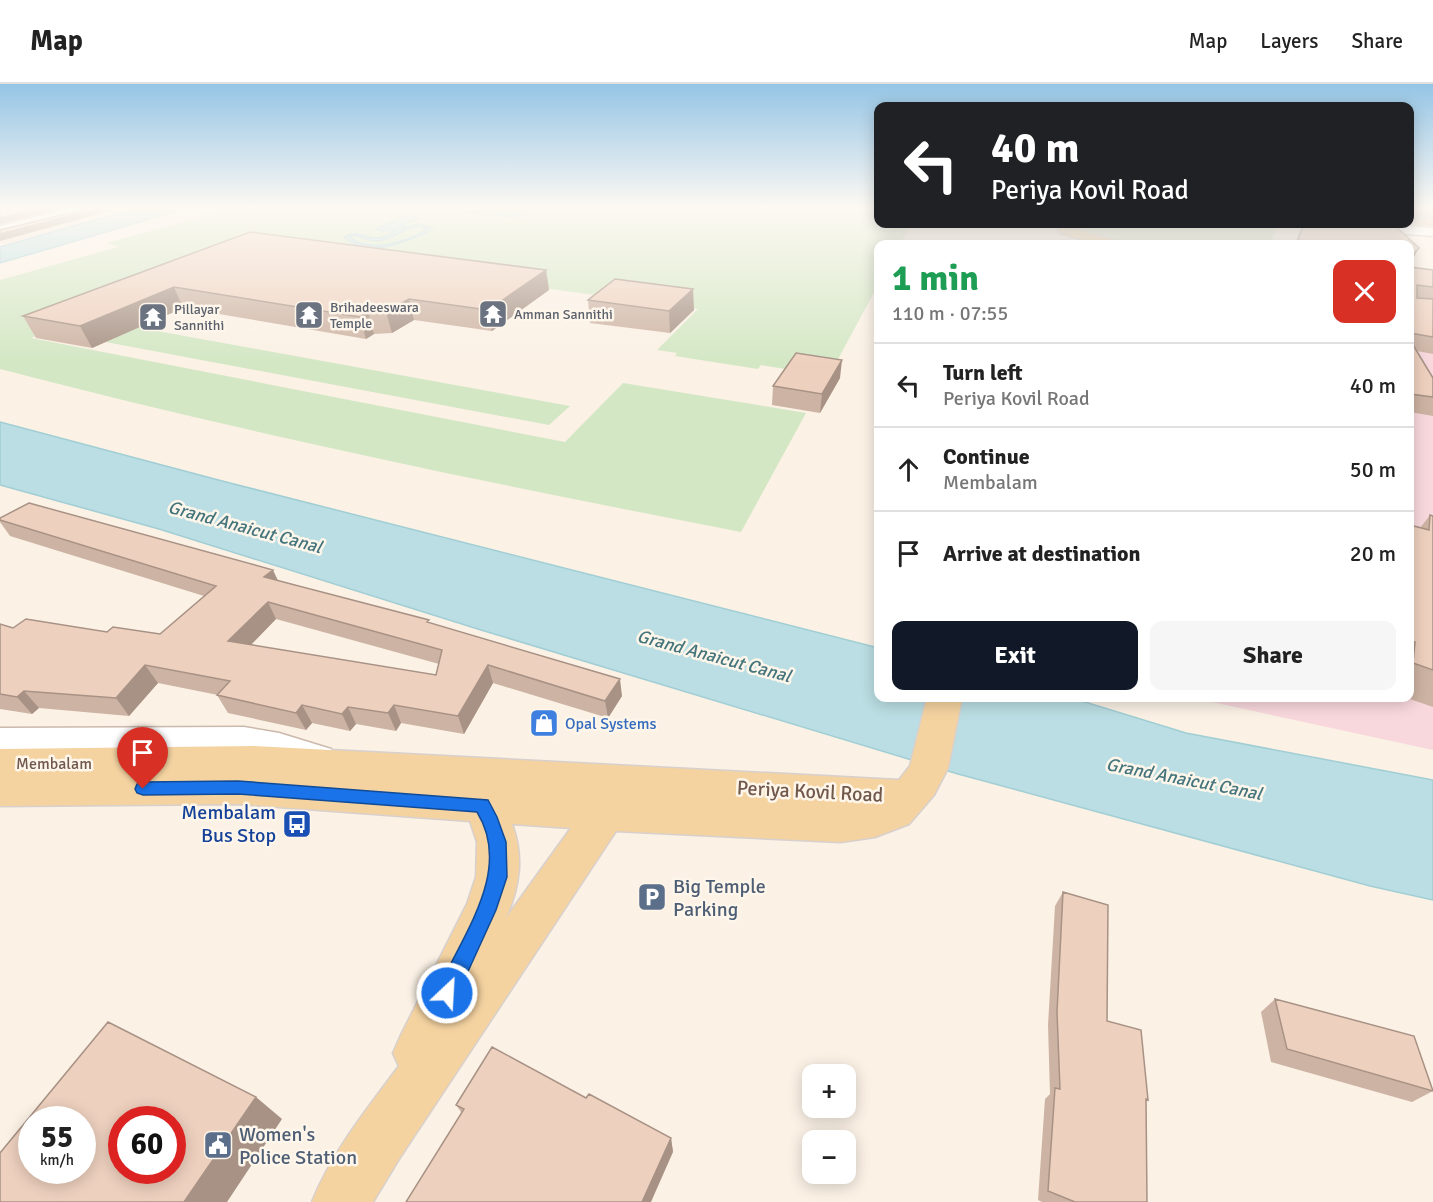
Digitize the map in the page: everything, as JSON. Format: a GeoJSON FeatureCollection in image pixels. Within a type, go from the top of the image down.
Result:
{"type":"FeatureCollection","features":[{"type":"Feature","properties":{"kind":"main road","name":"Periya Kovil Road"},"geometry":{"type":"LineString","coordinates":[[245,775],[327,764],[841,825],[875,820],[895,812],[918,783],[943,702]]}},
{"type":"Feature","properties":{"kind":"main road","name":"Membalam"},"geometry":{"type":"LineString","coordinates":[[0,764],[245,775]]}},
{"type":"Feature","properties":{"kind":"main road","name":"Periya Kovil Road"},"geometry":{"type":"LineString","coordinates":[[245,775],[482,805],[616,798]]}},
{"type":"Feature","properties":{"kind":"main road","name":"Membalam"},"geometry":{"type":"LineString","coordinates":[[0,790],[245,775]]}},
{"type":"Feature","properties":{"kind":"main road"},"geometry":{"type":"LineString","coordinates":[[341,1202],[379,1138],[616,798]]}},
{"type":"Feature","properties":{"kind":"main road"},"geometry":{"type":"LineString","coordinates":[[379,1138],[487,910],[498,877],[498,842],[482,805]]}},
{"type":"Feature","properties":{"kind":"street"},"geometry":{"type":"LineString","coordinates":[[0,743],[244,742],[279,748],[327,764]]}},
{"type":"Feature","properties":{"kind":"shaded area"},"geometry":{"type":"Polygon","coordinates":[[[1414,313],[1433,316],[1433,750],[1211,702],[1414,702],[1414,313]]]}},
{"type":"Feature","properties":{"kind":"green space"},"geometry":{"type":"Polygon","coordinates":[[[74,259],[230,259],[31,338],[565,442],[623,383],[806,413],[741,532],[369,456],[184,415],[0,369],[0,280],[74,259]]]}},
{"type":"Feature","properties":{"kind":"green space"},"geometry":{"type":"Polygon","coordinates":[[[331,259],[874,259],[874,292],[829,376],[761,365],[758,369],[675,356],[677,353],[657,350],[698,309],[331,259]]]}},
{"type":"Feature","properties":{"kind":"green space"},"geometry":{"type":"Polygon","coordinates":[[[97,320],[570,406],[549,425],[63,334],[97,320]]]}},
{"type":"Feature","properties":{"kind":"water"},"geometry":{"type":"Polygon","coordinates":[[[0,259],[13,259],[0,263],[0,259]]]}},
{"type":"Feature","properties":{"kind":"water","name":"Grand Anaicut Canal"},"geometry":{"type":"Polygon","coordinates":[[[0,422],[226,482],[874,647],[874,702],[1085,702],[1186,733],[1433,780],[1433,900],[1370,886],[958,774],[481,630],[159,529],[0,485],[0,422]]]}},
{"type":"Feature","properties":{"kind":"building"},"geometry":{"type":"Polygon","coordinates":[[[177,259],[462,259],[546,270],[488,310],[409,299],[386,312],[368,312],[360,317],[174,287],[80,326],[23,316],[177,259]]]}},
{"type":"Feature","properties":{"kind":"building"},"geometry":{"type":"Polygon","coordinates":[[[1414,268],[1433,270],[1433,287],[1417,285],[1417,298],[1433,299],[1433,337],[1414,334],[1414,268]]]}},
{"type":"Feature","properties":{"kind":"building"},"geometry":{"type":"Polygon","coordinates":[[[615,279],[693,289],[669,311],[588,300],[615,279]]]}},
{"type":"Feature","properties":{"kind":"building"},"geometry":{"type":"Polygon","coordinates":[[[1414,347],[1433,378],[1433,397],[1414,395],[1414,347]]]}},
{"type":"Feature","properties":{"kind":"building"},"geometry":{"type":"Polygon","coordinates":[[[796,353],[842,360],[822,394],[773,386],[796,353]]]}},
{"type":"Feature","properties":{"kind":"building"},"geometry":{"type":"Polygon","coordinates":[[[29,503],[273,570],[264,577],[429,620],[427,622],[620,679],[605,701],[488,665],[458,716],[394,705],[388,713],[348,707],[342,714],[302,705],[296,713],[217,695],[230,681],[145,665],[116,698],[24,691],[17,697],[0,694],[0,624],[13,628],[26,619],[107,632],[113,627],[160,634],[216,586],[0,520],[29,503]],[[268,602],[228,641],[436,675],[442,650],[268,602]]]}},
{"type":"Feature","properties":{"kind":"building"},"geometry":{"type":"Polygon","coordinates":[[[1430,515],[1433,516],[1433,670],[1414,663],[1414,526],[1429,530],[1430,515]]]}},
{"type":"Feature","properties":{"kind":"building"},"geometry":{"type":"Polygon","coordinates":[[[1063,892],[1108,905],[1107,1021],[1141,1030],[1148,1100],[1146,1099],[1147,1202],[1075,1202],[1048,1191],[1055,1088],[1060,1089],[1057,1012],[1063,892]]]}},
{"type":"Feature","properties":{"kind":"building"},"geometry":{"type":"Polygon","coordinates":[[[1275,999],[1414,1036],[1433,1091],[1287,1049],[1275,999]]]}},
{"type":"Feature","properties":{"kind":"building"},"geometry":{"type":"Polygon","coordinates":[[[108,1022],[256,1097],[184,1202],[0,1202],[0,1153],[18,1131],[18,1184],[96,1184],[96,1106],[39,1106],[108,1022]]]}},
{"type":"Feature","properties":{"kind":"building"},"geometry":{"type":"Polygon","coordinates":[[[492,1047],[586,1098],[589,1094],[671,1138],[642,1202],[406,1202],[464,1109],[456,1105],[492,1047]]]}},
{"type":"Feature","properties":{"kind":"place","name":"Amman Sannithi"},"geometry":{"type":"Point","coordinates":[493,314]}},
{"type":"Feature","properties":{"kind":"place","name":"Brihadeeswara Temple"},"geometry":{"type":"Point","coordinates":[309,315]}},
{"type":"Feature","properties":{"kind":"place","name":"Pillayar Sannithi"},"geometry":{"type":"Point","coordinates":[153,317]}},
{"type":"Feature","properties":{"kind":"place","name":"Opal Systems"},"geometry":{"type":"Point","coordinates":[544,723]}},
{"type":"Feature","properties":{"kind":"place","name":"Membalam Bus Stop"},"geometry":{"type":"Point","coordinates":[297,824]}},
{"type":"Feature","properties":{"kind":"place","name":"Big Temple Parking"},"geometry":{"type":"Point","coordinates":[652,897]}},
{"type":"Feature","properties":{"kind":"place","name":"Women's Police Station"},"geometry":{"type":"Point","coordinates":[218,1145]}},
{"type":"Feature","properties":{"kind":"route"},"geometry":{"type":"LineString","coordinates":[[143,789],[238,788],[482,805],[498,842],[498,877],[487,910],[447,993]]}}]}
